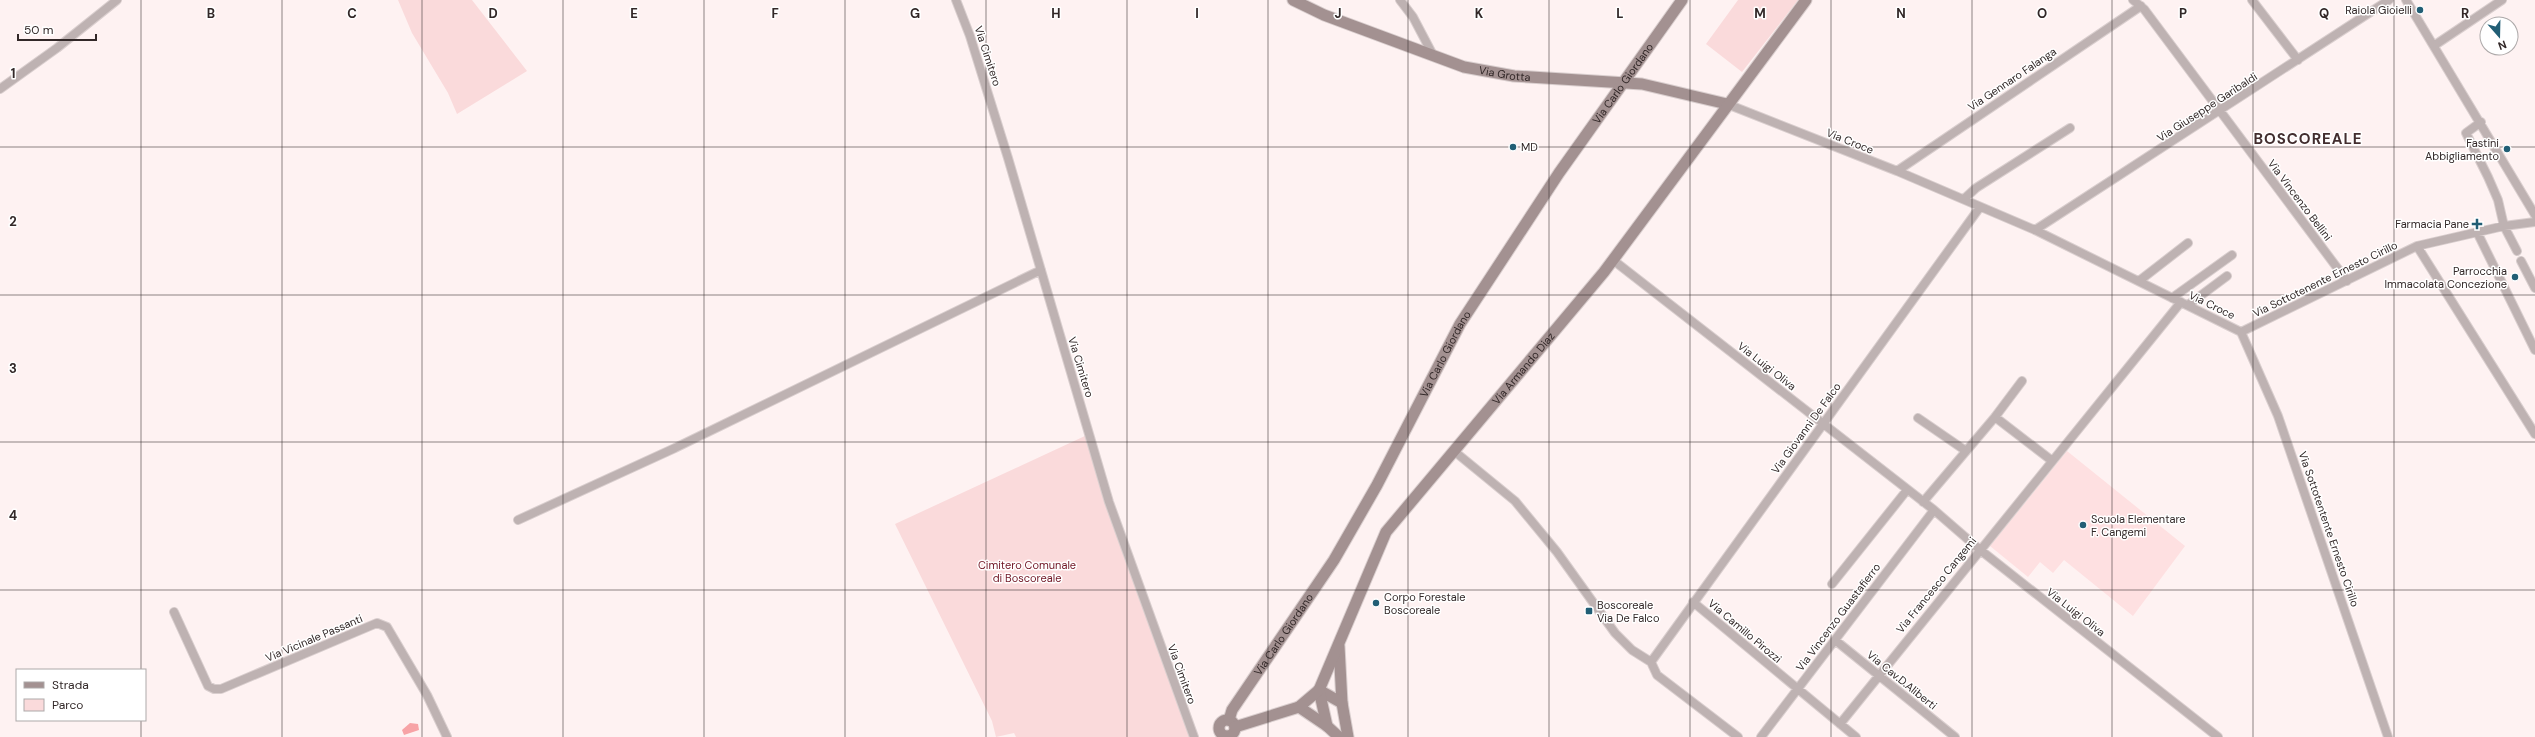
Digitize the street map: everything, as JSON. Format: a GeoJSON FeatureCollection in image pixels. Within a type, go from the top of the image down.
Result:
{"type":"FeatureCollection","features":[{"type":"Feature","properties":{"kind":"street"},"geometry":{"type":"LineString","coordinates":[[0,90],[57,48],[117,0]]}},
{"type":"Feature","properties":{"kind":"street","name":"Via Cimitero"},"geometry":{"type":"LineString","coordinates":[[956,0],[970,36],[1109,502],[1194,737]]}},
{"type":"Feature","properties":{"kind":"street","name":"Via Grotta"},"geometry":{"type":"LineString","coordinates":[[1293,0],[1324,15],[1464,67],[1514,76],[1642,84],[1727,104]]}},
{"type":"Feature","properties":{"kind":"street"},"geometry":{"type":"LineString","coordinates":[[1400,0],[1412,17],[1433,55]]}},
{"type":"Feature","properties":{"kind":"street","name":"Via Carlo Giordano"},"geometry":{"type":"LineString","coordinates":[[1220,736],[1219,724],[1232,723],[1232,710],[1334,560],[1377,485],[1460,324],[1558,172],[1682,0]]}},
{"type":"Feature","properties":{"kind":"street","name":"Via Armando Diaz"},"geometry":{"type":"LineString","coordinates":[[1319,690],[1386,532],[1613,260],[1727,104],[1806,0]]}},
{"type":"Feature","properties":{"kind":"street","name":"Via Vincenzo Bellini"},"geometry":{"type":"LineString","coordinates":[[2133,0],[2140,6],[2347,281]]}},
{"type":"Feature","properties":{"kind":"street"},"geometry":{"type":"LineString","coordinates":[[2252,0],[2298,60]]}},
{"type":"Feature","properties":{"kind":"street","name":"Via Giuseppe Garibaldi"},"geometry":{"type":"LineString","coordinates":[[2035,230],[2220,112],[2389,0]]}},
{"type":"Feature","properties":{"kind":"street"},"geometry":{"type":"LineString","coordinates":[[2406,0],[2435,45],[2535,215]]}},
{"type":"Feature","properties":{"kind":"street"},"geometry":{"type":"LineString","coordinates":[[2435,45],[2502,0]]}},
{"type":"Feature","properties":{"kind":"street","name":"Via Gennaro Falanga"},"geometry":{"type":"LineString","coordinates":[[1897,171],[2140,6]]}},
{"type":"Feature","properties":{"kind":"street","name":"Via Croce"},"geometry":{"type":"LineString","coordinates":[[1727,104],[1897,171],[2035,230],[2241,332]]}},
{"type":"Feature","properties":{"kind":"street"},"geometry":{"type":"LineString","coordinates":[[2481,122],[2466,133],[2498,200],[2504,226],[2517,251]]}},
{"type":"Feature","properties":{"kind":"street"},"geometry":{"type":"LineString","coordinates":[[1964,200],[1976,188],[2070,128]]}},
{"type":"Feature","properties":{"kind":"street","name":"Via Giovanni De Falco"},"geometry":{"type":"LineString","coordinates":[[1651,662],[1822,423],[1980,207]]}},
{"type":"Feature","properties":{"kind":"street","name":"Via Sottotenente Ernesto Cirillo"},"geometry":{"type":"LineString","coordinates":[[2241,332],[2417,246],[2504,226],[2535,222]]}},
{"type":"Feature","properties":{"kind":"street"},"geometry":{"type":"LineString","coordinates":[[2477,232],[2535,350]]}},
{"type":"Feature","properties":{"kind":"street"},"geometry":{"type":"LineString","coordinates":[[2139,281],[2188,243]]}},
{"type":"Feature","properties":{"kind":"street"},"geometry":{"type":"LineString","coordinates":[[2417,246],[2535,434]]}},
{"type":"Feature","properties":{"kind":"street","name":"Via Croce"},"geometry":{"type":"LineString","coordinates":[[2172,298],[2232,255]]}},
{"type":"Feature","properties":{"kind":"street","name":"Via Luigi Oliva"},"geometry":{"type":"LineString","coordinates":[[1613,260],[1934,510],[1979,549],[2218,737]]}},
{"type":"Feature","properties":{"kind":"street"},"geometry":{"type":"LineString","coordinates":[[2521,261],[2535,288]]}},
{"type":"Feature","properties":{"kind":"street"},"geometry":{"type":"LineString","coordinates":[[518,520],[676,448],[1041,270]]}},
{"type":"Feature","properties":{"kind":"street","name":"Via Croce"},"geometry":{"type":"LineString","coordinates":[[2184,304],[2227,276]]}},
{"type":"Feature","properties":{"kind":"street","name":"Via Francesco Cangemi"},"geometry":{"type":"LineString","coordinates":[[1840,724],[2051,460],[2184,304]]}},
{"type":"Feature","properties":{"kind":"street","name":"Via Sottotentente Ernesto Cirillo"},"geometry":{"type":"LineString","coordinates":[[2241,332],[2278,416],[2388,737]]}},
{"type":"Feature","properties":{"kind":"street"},"geometry":{"type":"LineString","coordinates":[[1923,502],[1996,417],[2022,381]]}},
{"type":"Feature","properties":{"kind":"street"},"geometry":{"type":"LineString","coordinates":[[1996,417],[2051,460]]}},
{"type":"Feature","properties":{"kind":"street"},"geometry":{"type":"LineString","coordinates":[[1918,418],[1966,452]]}},
{"type":"Feature","properties":{"kind":"street"},"geometry":{"type":"LineString","coordinates":[[1454,451],[1515,501],[1556,552],[1615,633],[1632,650],[1651,662],[1656,675],[1738,737]]}},
{"type":"Feature","properties":{"kind":"street"},"geometry":{"type":"LineString","coordinates":[[1832,584],[1907,490]]}},
{"type":"Feature","properties":{"kind":"street","name":"Via Vincenzo Guastafierro"},"geometry":{"type":"LineString","coordinates":[[1762,737],[1797,688],[1934,510]]}},
{"type":"Feature","properties":{"kind":"street","name":"Via Camillo Pirozzi"},"geometry":{"type":"LineString","coordinates":[[1693,602],[1856,737]]}},
{"type":"Feature","properties":{"kind":"street","name":"Via Vicinale Passanti"},"geometry":{"type":"LineString","coordinates":[[174,612],[208,686],[214,689],[221,689],[377,623],[383,623],[388,627],[427,695],[447,737]]}},
{"type":"Feature","properties":{"kind":"street","name":"Via Cav.D.Aliberti"},"geometry":{"type":"LineString","coordinates":[[1835,640],[1955,737]]}},
{"type":"Feature","properties":{"kind":"street","name":"Via Armando Diaz"},"geometry":{"type":"LineString","coordinates":[[1339,643],[1342,703],[1348,737]]}},
{"type":"Feature","properties":{"kind":"street"},"geometry":{"type":"LineString","coordinates":[[1232,723],[1299,707],[1319,690]]}},
{"type":"Feature","properties":{"kind":"street"},"geometry":{"type":"LineString","coordinates":[[1319,690],[1342,703]]}},
{"type":"Feature","properties":{"kind":"street"},"geometry":{"type":"LineString","coordinates":[[1319,690],[1327,726]]}},
{"type":"Feature","properties":{"kind":"street"},"geometry":{"type":"LineString","coordinates":[[1299,707],[1327,726],[1339,737]]}},
{"type":"Feature","properties":{"kind":"shaded area","name":"Scuola Elementare F. Cangemi"},"geometry":{"type":"Polygon","coordinates":[[[2067,451],[2185,546],[2133,616],[2064,560],[2053,573],[2040,562],[2028,577],[1990,546],[2067,451]]]}},
{"type":"Feature","properties":{"kind":"shaded area"},"geometry":{"type":"Polygon","coordinates":[[[410,723],[418,724],[419,730],[404,735],[402,730],[410,723]]]}},
{"type":"Feature","properties":{"kind":"green space"},"geometry":{"type":"Polygon","coordinates":[[[398,0],[472,0],[527,71],[457,114],[448,93],[412,33],[398,0]]]}},
{"type":"Feature","properties":{"kind":"green space"},"geometry":{"type":"Polygon","coordinates":[[[1738,0],[1798,0],[1742,72],[1706,44],[1738,0]]]}},
{"type":"Feature","properties":{"kind":"green space","name":"Cimitero Comunale di Boscoreale"},"geometry":{"type":"Polygon","coordinates":[[[1087,435],[1190,737],[1016,737],[1014,733],[996,737],[992,721],[895,524],[1087,435]]]}},
{"type":"Feature","properties":{"kind":"place","name":"Raiola Gioielli"},"geometry":{"type":"Point","coordinates":[2420,10]}},
{"type":"Feature","properties":{"kind":"place","name":"MD"},"geometry":{"type":"Point","coordinates":[1513,147]}},
{"type":"Feature","properties":{"kind":"place","name":"Fastini Abbigliamento"},"geometry":{"type":"Point","coordinates":[2507,149]}},
{"type":"Feature","properties":{"kind":"place","name":"Farmacia Pane"},"geometry":{"type":"Point","coordinates":[2477,224]}},
{"type":"Feature","properties":{"kind":"place","name":"Parrocchia Immacolata Concezione"},"geometry":{"type":"Point","coordinates":[2515,277]}},
{"type":"Feature","properties":{"kind":"place","name":"Scuola Elementare F. Cangemi"},"geometry":{"type":"Point","coordinates":[2083,525]}},
{"type":"Feature","properties":{"kind":"place","name":"Corpo Forestale Boscoreale"},"geometry":{"type":"Point","coordinates":[1376,603]}},
{"type":"Feature","properties":{"kind":"place","name":"Boscoreale Via De Falco"},"geometry":{"type":"Point","coordinates":[1589,611]}},
{"type":"Feature","properties":{"kind":"district","name":"BOSCOREALE"},"geometry":{"type":"Point","coordinates":[2308,139]}}]}
